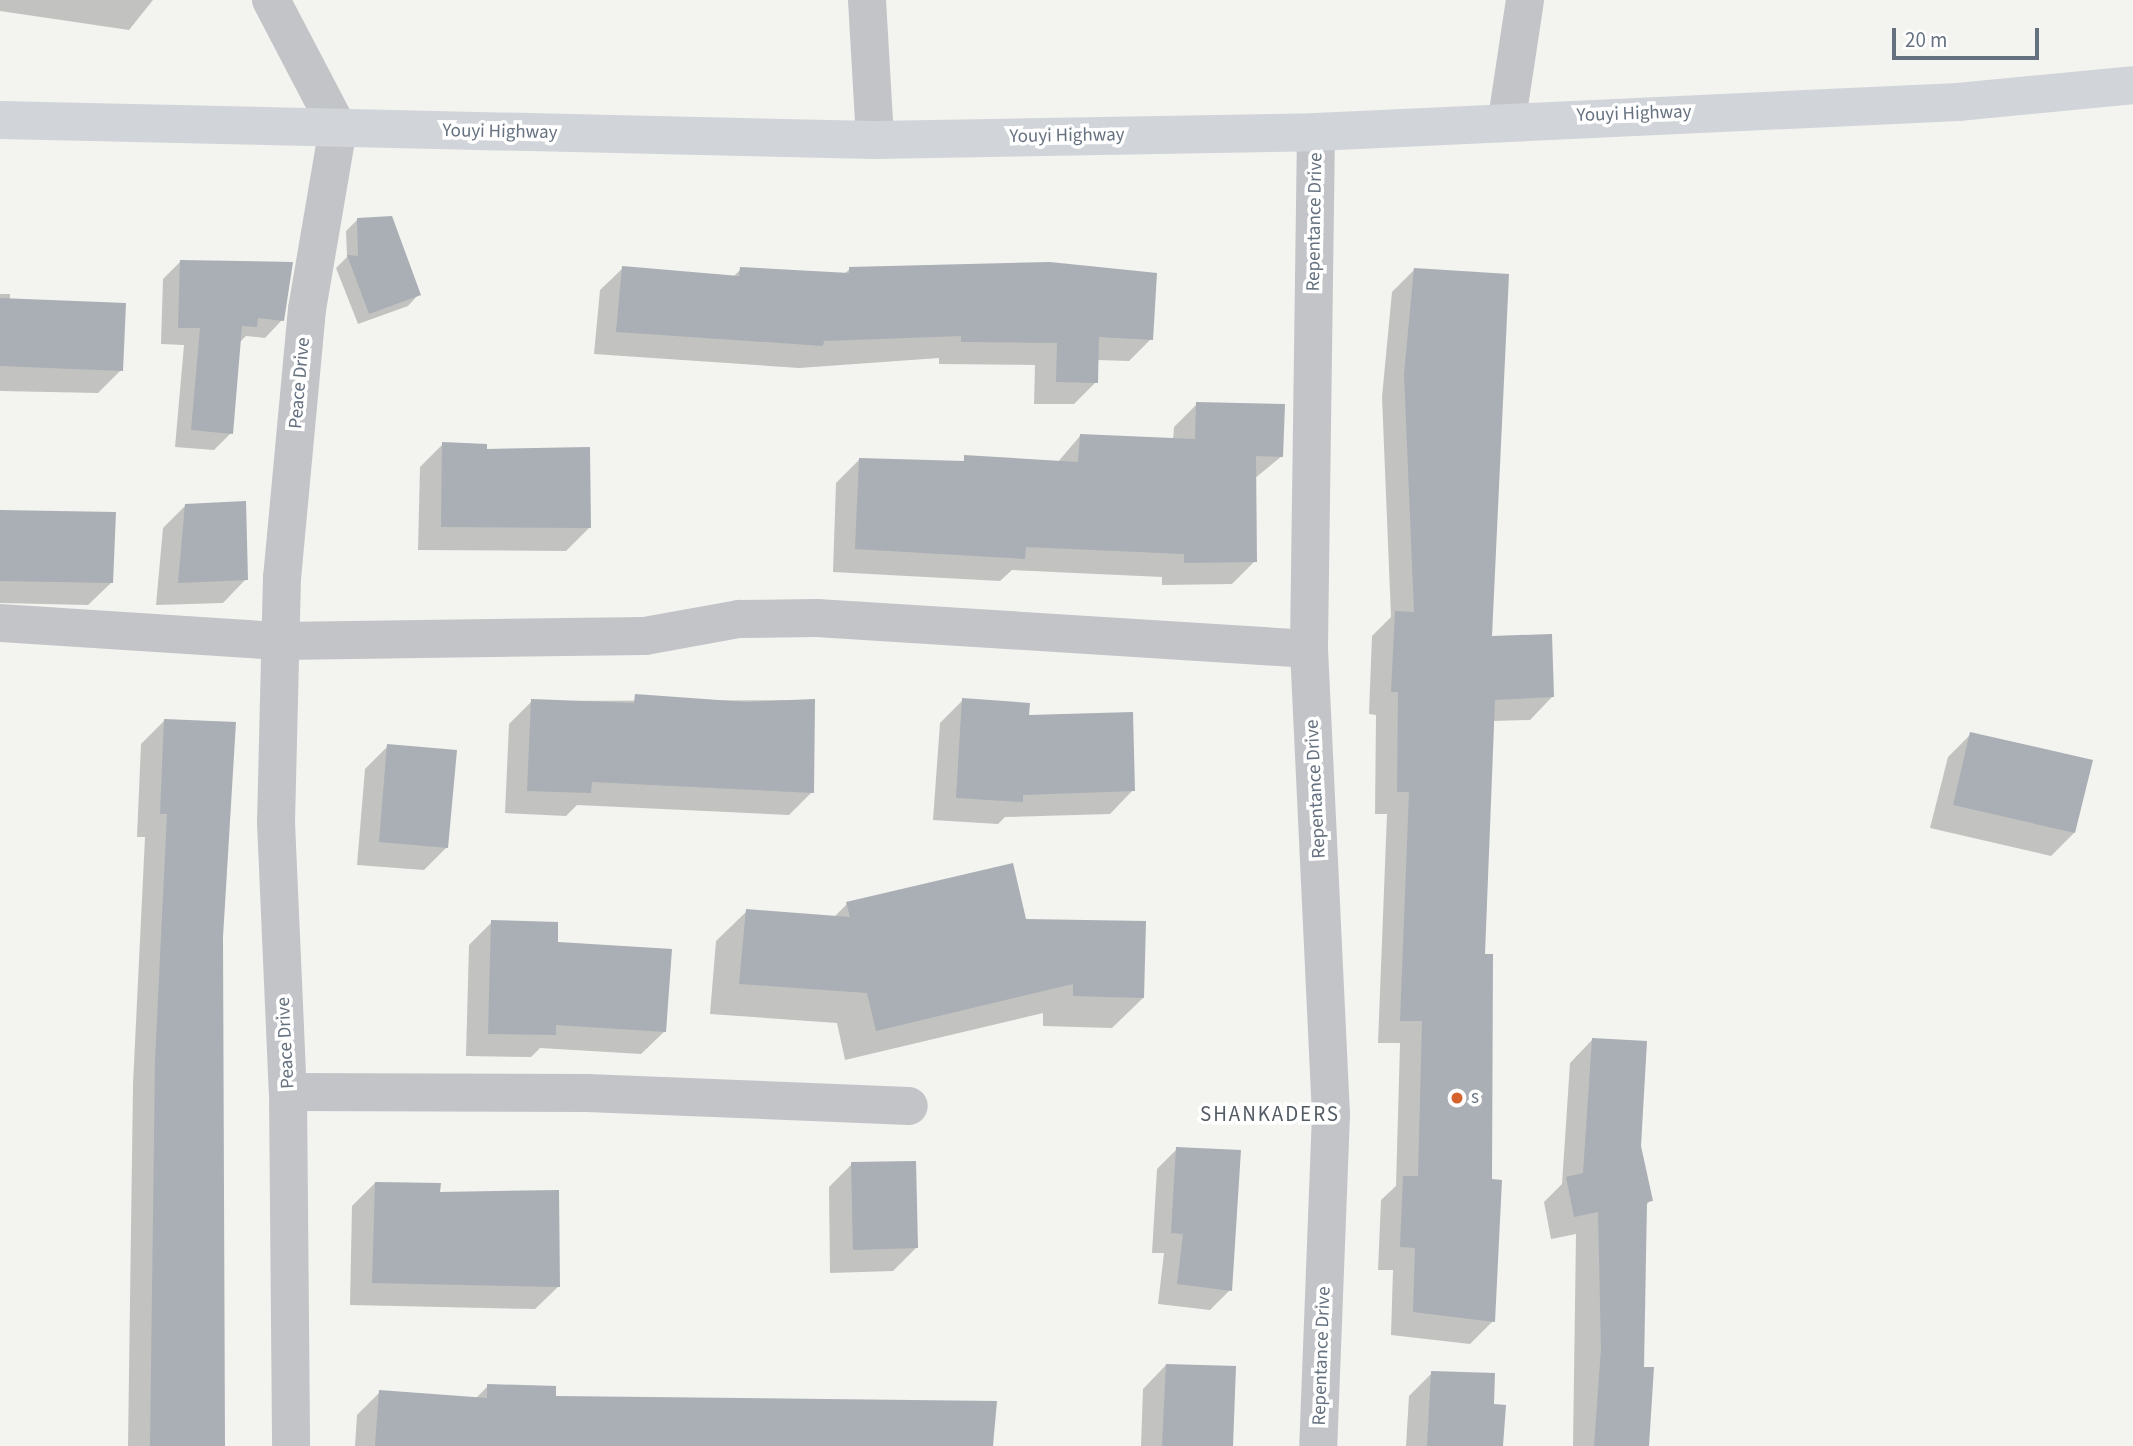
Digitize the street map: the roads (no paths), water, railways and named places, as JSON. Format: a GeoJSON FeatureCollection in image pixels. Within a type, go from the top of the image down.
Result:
{"type":"FeatureCollection","features":[{"type":"Feature","properties":{"kind":"main road","name":"Youyi Highway"},"geometry":{"type":"LineString","coordinates":[[0,120],[875,141],[1316,132],[1507,119],[1958,102],[2133,85]]}},
{"type":"Feature","properties":{"kind":"street"},"geometry":{"type":"LineString","coordinates":[[271,0],[338,128]]}},
{"type":"Feature","properties":{"kind":"street"},"geometry":{"type":"LineString","coordinates":[[867,0],[875,141]]}},
{"type":"Feature","properties":{"kind":"street"},"geometry":{"type":"LineString","coordinates":[[1507,119],[1525,0]]}},
{"type":"Feature","properties":{"kind":"street","name":"Peace Drive"},"geometry":{"type":"LineString","coordinates":[[291,1446],[288,1091],[276,822],[281,641],[307,309],[338,128]]}},
{"type":"Feature","properties":{"kind":"street","name":"Repentance Drive"},"geometry":{"type":"LineString","coordinates":[[1316,132],[1309,649],[1331,1114],[1318,1446]]}},
{"type":"Feature","properties":{"kind":"street"},"geometry":{"type":"LineString","coordinates":[[0,623],[281,641],[645,636],[739,620],[817,618],[1309,649]]}},
{"type":"Feature","properties":{"kind":"street"},"geometry":{"type":"LineString","coordinates":[[288,1091],[587,1093],[909,1106]]}},
{"type":"Feature","properties":{"kind":"place","name":"s"},"geometry":{"type":"Point","coordinates":[1457,1098]}},
{"type":"Feature","properties":{"kind":"district","name":"SHANKADERS"},"geometry":{"type":"Point","coordinates":[1270,1114]}}]}
